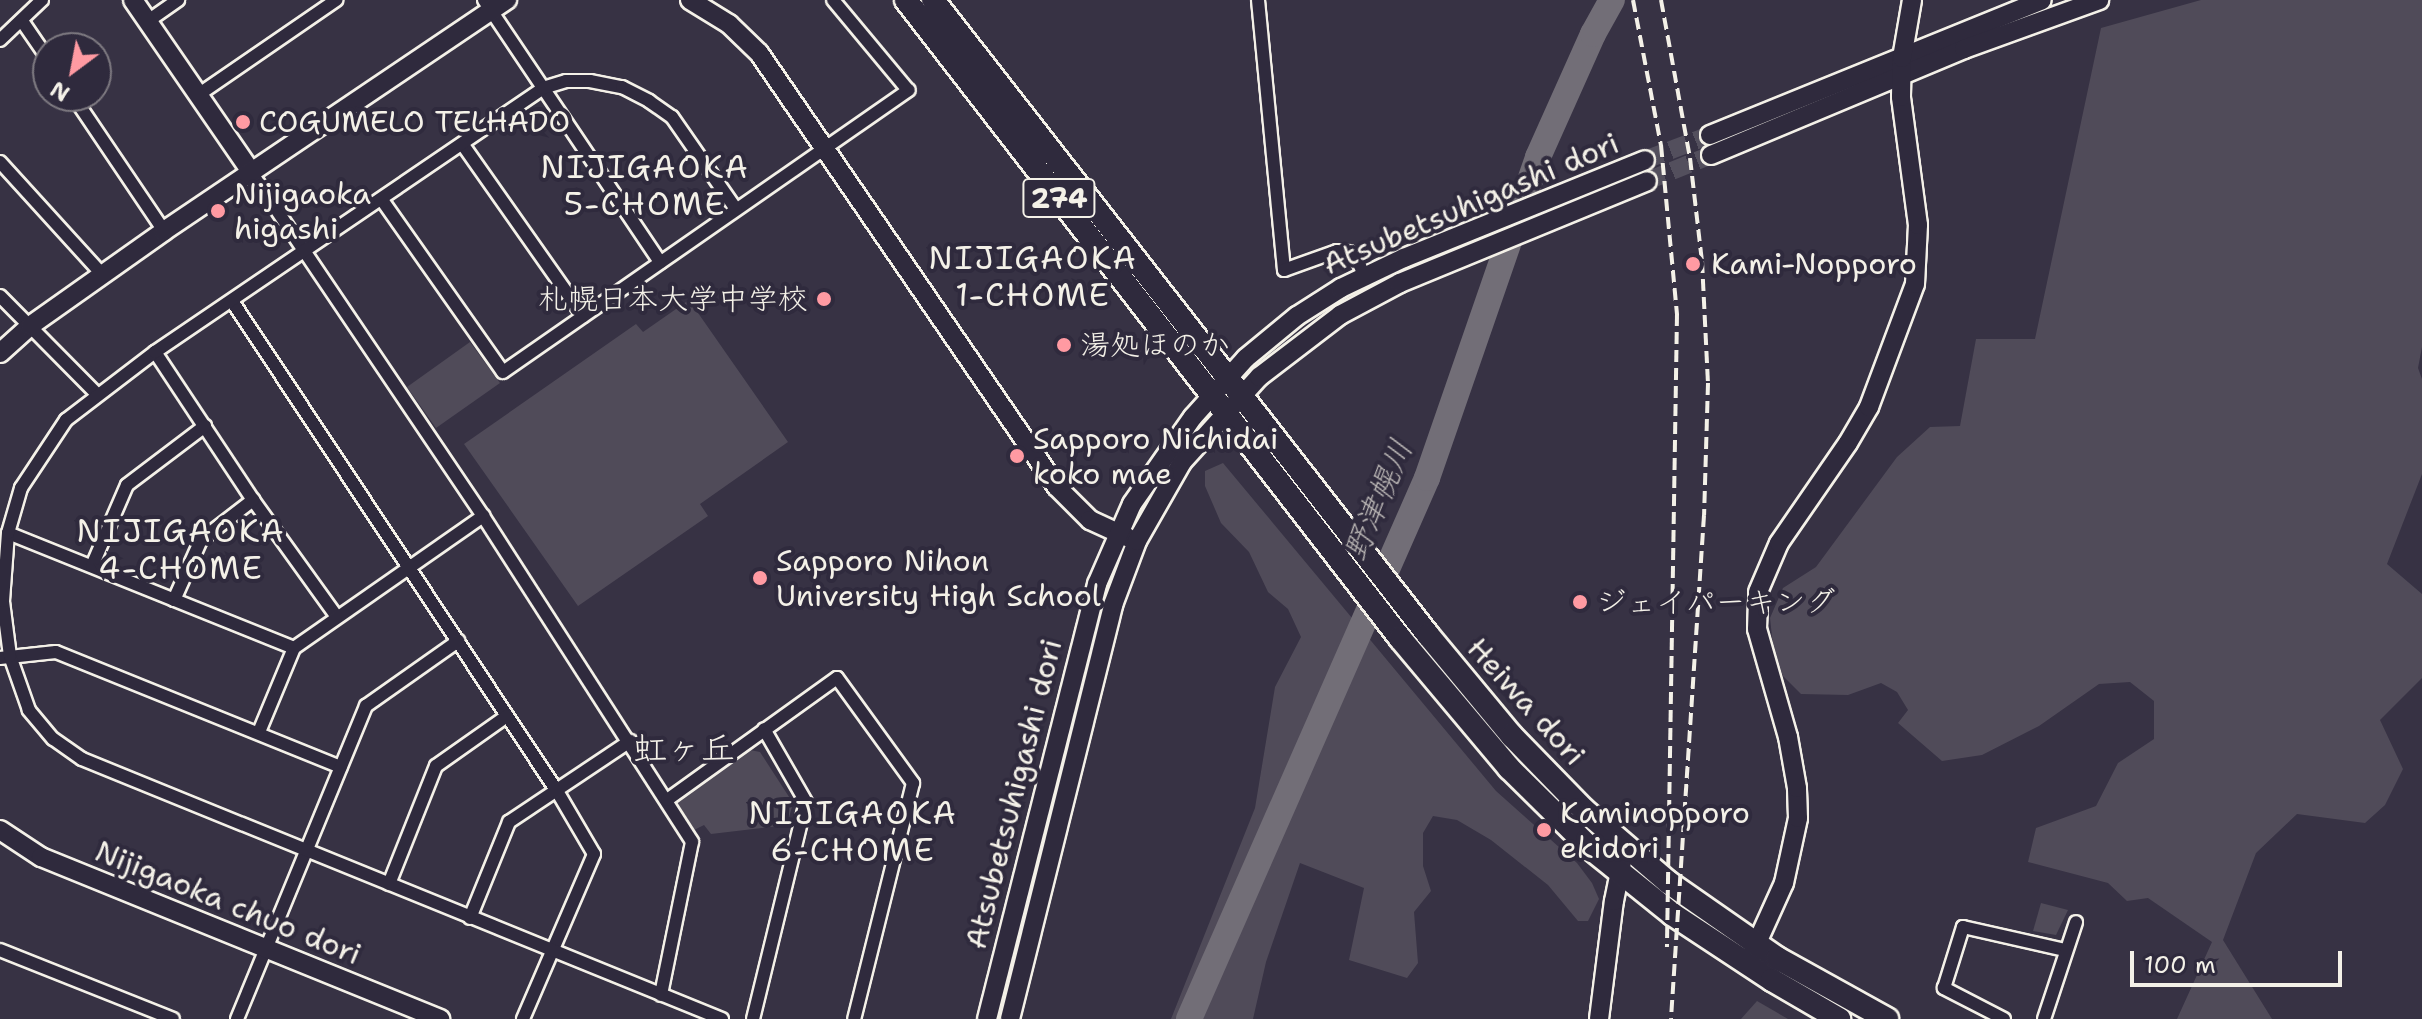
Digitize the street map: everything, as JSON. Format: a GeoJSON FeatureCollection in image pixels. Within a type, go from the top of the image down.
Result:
{"type":"FeatureCollection","features":[{"type":"Feature","properties":{"kind":"highway","name":"274"},"geometry":{"type":"LineString","coordinates":[[906,0],[1218,404]]}},
{"type":"Feature","properties":{"kind":"highway","name":"274"},"geometry":{"type":"LineString","coordinates":[[933,0],[1235,386]]}},
{"type":"Feature","properties":{"kind":"highway","name":"Heiwa dori"},"geometry":{"type":"LineString","coordinates":[[1235,386],[1410,611],[1512,736],[1625,847],[1752,954],[1839,1019]]}},
{"type":"Feature","properties":{"kind":"highway","name":"Heiwa dori"},"geometry":{"type":"LineString","coordinates":[[1218,404],[1400,638],[1509,768],[1620,874],[1672,914],[1887,1019]]}},
{"type":"Feature","properties":{"kind":"street"},"geometry":{"type":"LineString","coordinates":[[0,40],[42,0]]}},
{"type":"Feature","properties":{"kind":"street"},"geometry":{"type":"LineString","coordinates":[[133,0],[483,516],[692,842],[661,995]]}},
{"type":"Feature","properties":{"kind":"street"},"geometry":{"type":"LineString","coordinates":[[148,21],[178,0]]}},
{"type":"Feature","properties":{"kind":"street"},"geometry":{"type":"LineString","coordinates":[[198,95],[336,0]]}},
{"type":"Feature","properties":{"kind":"street"},"geometry":{"type":"LineString","coordinates":[[690,0],[729,24],[759,53],[1057,487],[1090,520],[1137,541]]}},
{"type":"Feature","properties":{"kind":"street"},"geometry":{"type":"LineString","coordinates":[[382,200],[503,372],[908,90],[833,0]]}},
{"type":"Feature","properties":{"kind":"street"},"geometry":{"type":"LineString","coordinates":[[1258,0],[1284,270],[1337,251],[1349,252],[1359,263],[1364,276]]}},
{"type":"Feature","properties":{"kind":"street"},"geometry":{"type":"LineString","coordinates":[[1752,954],[1777,902],[1790,863],[1798,804],[1788,737],[1758,637],[1758,592],[1779,543],[1869,407],[1909,304],[1919,242],[1904,141],[1902,67],[1912,0]]}},
{"type":"Feature","properties":{"kind":"street"},"geometry":{"type":"LineString","coordinates":[[1711,155],[2042,0]]}},
{"type":"Feature","properties":{"kind":"street"},"geometry":{"type":"LineString","coordinates":[[1710,135],[2099,0]]}},
{"type":"Feature","properties":{"kind":"street"},"geometry":{"type":"LineString","coordinates":[[0,353],[30,326],[102,274],[493,3],[543,88],[660,262]]}},
{"type":"Feature","properties":{"kind":"street"},"geometry":{"type":"LineString","coordinates":[[22,21],[32,36]]}},
{"type":"Feature","properties":{"kind":"street"},"geometry":{"type":"LineString","coordinates":[[722,1019],[82,759],[53,739],[29,710],[5,657],[3,601],[8,533],[21,488],[66,420],[96,393],[543,88],[566,81],[590,81],[622,87],[649,101],[672,117],[736,209]]}},
{"type":"Feature","properties":{"kind":"street"},"geometry":{"type":"LineString","coordinates":[[84,112],[164,231]]}},
{"type":"Feature","properties":{"kind":"street"},"geometry":{"type":"LineString","coordinates":[[463,145],[583,316]]}},
{"type":"Feature","properties":{"kind":"street","name":"Atsubetsuhigashi dori"},"geometry":{"type":"LineString","coordinates":[[1235,386],[1246,358],[1297,316],[1364,276],[1645,160]]}},
{"type":"Feature","properties":{"kind":"street"},"geometry":{"type":"LineString","coordinates":[[0,162],[102,274]]}},
{"type":"Feature","properties":{"kind":"street","name":"Atsubetsuhigashi dori"},"geometry":{"type":"LineString","coordinates":[[987,1019],[1085,624],[1117,533],[1151,474],[1235,386],[1266,371],[1340,315],[1461,256],[1647,181]]}},
{"type":"Feature","properties":{"kind":"street"},"geometry":{"type":"LineString","coordinates":[[0,296],[96,393]]}},
{"type":"Feature","properties":{"kind":"street"},"geometry":{"type":"LineString","coordinates":[[232,301],[557,791],[594,854],[523,1019]]}},
{"type":"Feature","properties":{"kind":"street"},"geometry":{"type":"LineString","coordinates":[[155,352],[253,500],[337,617]]}},
{"type":"Feature","properties":{"kind":"street","name":"Atsubetsuhigashi dori"},"geometry":{"type":"LineString","coordinates":[[1010,1019],[1113,605],[1137,541],[1218,404]]}},
{"type":"Feature","properties":{"kind":"street"},"geometry":{"type":"LineString","coordinates":[[92,566],[127,485],[205,426]]}},
{"type":"Feature","properties":{"kind":"street"},"geometry":{"type":"LineString","coordinates":[[174,600],[201,540],[253,500]]}},
{"type":"Feature","properties":{"kind":"street"},"geometry":{"type":"LineString","coordinates":[[259,732],[294,648],[483,516]]}},
{"type":"Feature","properties":{"kind":"street"},"geometry":{"type":"LineString","coordinates":[[8,533],[294,648]]}},
{"type":"Feature","properties":{"kind":"street"},"geometry":{"type":"LineString","coordinates":[[237,1019],[366,706],[458,641]]}},
{"type":"Feature","properties":{"kind":"street"},"geometry":{"type":"LineString","coordinates":[[5,657],[56,652],[341,767]]}},
{"type":"Feature","properties":{"kind":"street"},"geometry":{"type":"LineString","coordinates":[[667,800],[837,678],[913,783],[854,1019]]}},
{"type":"Feature","properties":{"kind":"street"},"geometry":{"type":"LineString","coordinates":[[389,884],[436,766],[507,716]]}},
{"type":"Feature","properties":{"kind":"street"},"geometry":{"type":"LineString","coordinates":[[1059,725],[1080,731]]}},
{"type":"Feature","properties":{"kind":"street"},"geometry":{"type":"LineString","coordinates":[[753,1019],[806,802],[764,729]]}},
{"type":"Feature","properties":{"kind":"street"},"geometry":{"type":"LineString","coordinates":[[470,918],[509,822],[630,741]]}},
{"type":"Feature","properties":{"kind":"street","name":"Nijigaoka chuo dori"},"geometry":{"type":"LineString","coordinates":[[1,834],[41,857],[440,1019]]}},
{"type":"Feature","properties":{"kind":"street"},"geometry":{"type":"LineString","coordinates":[[1599,1019],[1625,847]]}},
{"type":"Feature","properties":{"kind":"street"},"geometry":{"type":"LineString","coordinates":[[2044,1019],[2076,922]]}},
{"type":"Feature","properties":{"kind":"street"},"geometry":{"type":"LineString","coordinates":[[2004,1019],[1944,988],[1963,927],[2065,950]]}},
{"type":"Feature","properties":{"kind":"street"},"geometry":{"type":"LineString","coordinates":[[0,950],[173,1019]]}},
{"type":"Feature","properties":{"kind":"shaded area"},"geometry":{"type":"Polygon","coordinates":[[[2201,0],[2422,0],[2422,347],[2418,368],[2422,379],[2422,474],[2387,564],[2422,594],[2422,678],[2380,720],[2403,769],[2385,805],[2365,823],[2297,814],[2256,853],[2223,940],[2272,1019],[2177,1019],[2212,942],[2148,898],[2127,901],[2108,883],[2028,862],[2036,828],[2096,806],[2118,763],[2154,739],[2154,701],[2130,682],[2099,684],[2039,726],[1982,755],[1942,761],[1898,723],[1908,710],[1897,692],[1881,683],[1848,695],[1801,694],[1783,676],[1773,646],[1770,618],[1783,588],[1816,567],[1897,457],[1930,427],[1960,426],[1976,339],[2035,339],[2101,28],[2201,0]]]}},
{"type":"Feature","properties":{"kind":"shaded area"},"geometry":{"type":"Polygon","coordinates":[[[689,300],[788,442],[700,504],[708,516],[578,606],[464,444],[636,324],[643,332],[689,300]]]}},
{"type":"Feature","properties":{"kind":"shaded area"},"geometry":{"type":"Polygon","coordinates":[[[470,342],[500,383],[436,428],[407,387],[470,342]]]}},
{"type":"Feature","properties":{"kind":"shaded area"},"geometry":{"type":"Polygon","coordinates":[[[1223,463],[1496,791],[1577,863],[1599,899],[1588,921],[1578,921],[1548,885],[1491,840],[1457,820],[1433,816],[1423,833],[1423,866],[1431,891],[1414,912],[1418,963],[1407,978],[1349,960],[1364,888],[1300,863],[1266,962],[1253,1019],[1171,1019],[1255,808],[1275,687],[1301,637],[1288,609],[1268,592],[1249,552],[1221,523],[1205,486],[1205,471],[1223,463]]]}},
{"type":"Feature","properties":{"kind":"shaded area"},"geometry":{"type":"Polygon","coordinates":[[[750,750],[760,752],[793,803],[787,825],[711,834],[704,825],[694,830],[677,802],[750,750]]]}},
{"type":"Feature","properties":{"kind":"shaded area"},"geometry":{"type":"Polygon","coordinates":[[[2041,903],[2068,910],[2056,935],[2033,931],[2041,903]]]}},
{"type":"Feature","properties":{"kind":"shaded area"},"geometry":{"type":"Polygon","coordinates":[[[1757,1001],[1788,1019],[1741,1019],[1757,1001]]]}},
{"type":"Feature","properties":{"kind":"waterway","name":"野津幌川"},"geometry":{"type":"LineString","coordinates":[[1189,1019],[1427,478],[1538,157],[1593,34],[1612,0]]}},
{"type":"Feature","properties":{"kind":"tunnel"},"geometry":{"type":"LineString","coordinates":[[1645,160],[1710,135]]}},
{"type":"Feature","properties":{"kind":"tunnel"},"geometry":{"type":"LineString","coordinates":[[1647,181],[1711,155]]}},
{"type":"Feature","properties":{"kind":"railway"},"geometry":{"type":"LineString","coordinates":[[1633,0],[1661,145],[1677,314],[1667,947]]}},
{"type":"Feature","properties":{"kind":"railway"},"geometry":{"type":"LineString","coordinates":[[1661,0],[1690,158],[1702,261],[1708,383],[1704,515],[1671,1019]]}},
{"type":"Feature","properties":{"kind":"place","name":"COGUMELO TELHADO"},"geometry":{"type":"Point","coordinates":[243,122]}},
{"type":"Feature","properties":{"kind":"place","name":"Nijigaoka higashi"},"geometry":{"type":"Point","coordinates":[218,211]}},
{"type":"Feature","properties":{"kind":"place","name":"Kami-Nopporo"},"geometry":{"type":"Point","coordinates":[1693,264]}},
{"type":"Feature","properties":{"kind":"place","name":"札幌日本大学中学校"},"geometry":{"type":"Point","coordinates":[824,299]}},
{"type":"Feature","properties":{"kind":"place","name":"湯処ほのか"},"geometry":{"type":"Point","coordinates":[1064,345]}},
{"type":"Feature","properties":{"kind":"place","name":"Sapporo Nichidai koko mae"},"geometry":{"type":"Point","coordinates":[1017,456]}},
{"type":"Feature","properties":{"kind":"place","name":"Sapporo Nihon University High School"},"geometry":{"type":"Point","coordinates":[760,578]}},
{"type":"Feature","properties":{"kind":"place","name":"ジェイパーキング"},"geometry":{"type":"Point","coordinates":[1580,602]}},
{"type":"Feature","properties":{"kind":"place","name":"Kaminopporo ekidori"},"geometry":{"type":"Point","coordinates":[1544,830]}},
{"type":"Feature","properties":{"kind":"district","name":"NIJIGAOKA 5-CHOME"},"geometry":{"type":"Point","coordinates":[645,186]}},
{"type":"Feature","properties":{"kind":"district","name":"NIJIGAOKA 1-CHOME"},"geometry":{"type":"Point","coordinates":[1033,278]}},
{"type":"Feature","properties":{"kind":"district","name":"NIJIGAOKA 4-CHOME"},"geometry":{"type":"Point","coordinates":[181,550]}},
{"type":"Feature","properties":{"kind":"district","name":"虹ヶ丘"},"geometry":{"type":"Point","coordinates":[684,749]}},
{"type":"Feature","properties":{"kind":"district","name":"NIJIGAOKA 6-CHOME"},"geometry":{"type":"Point","coordinates":[853,832]}}]}
